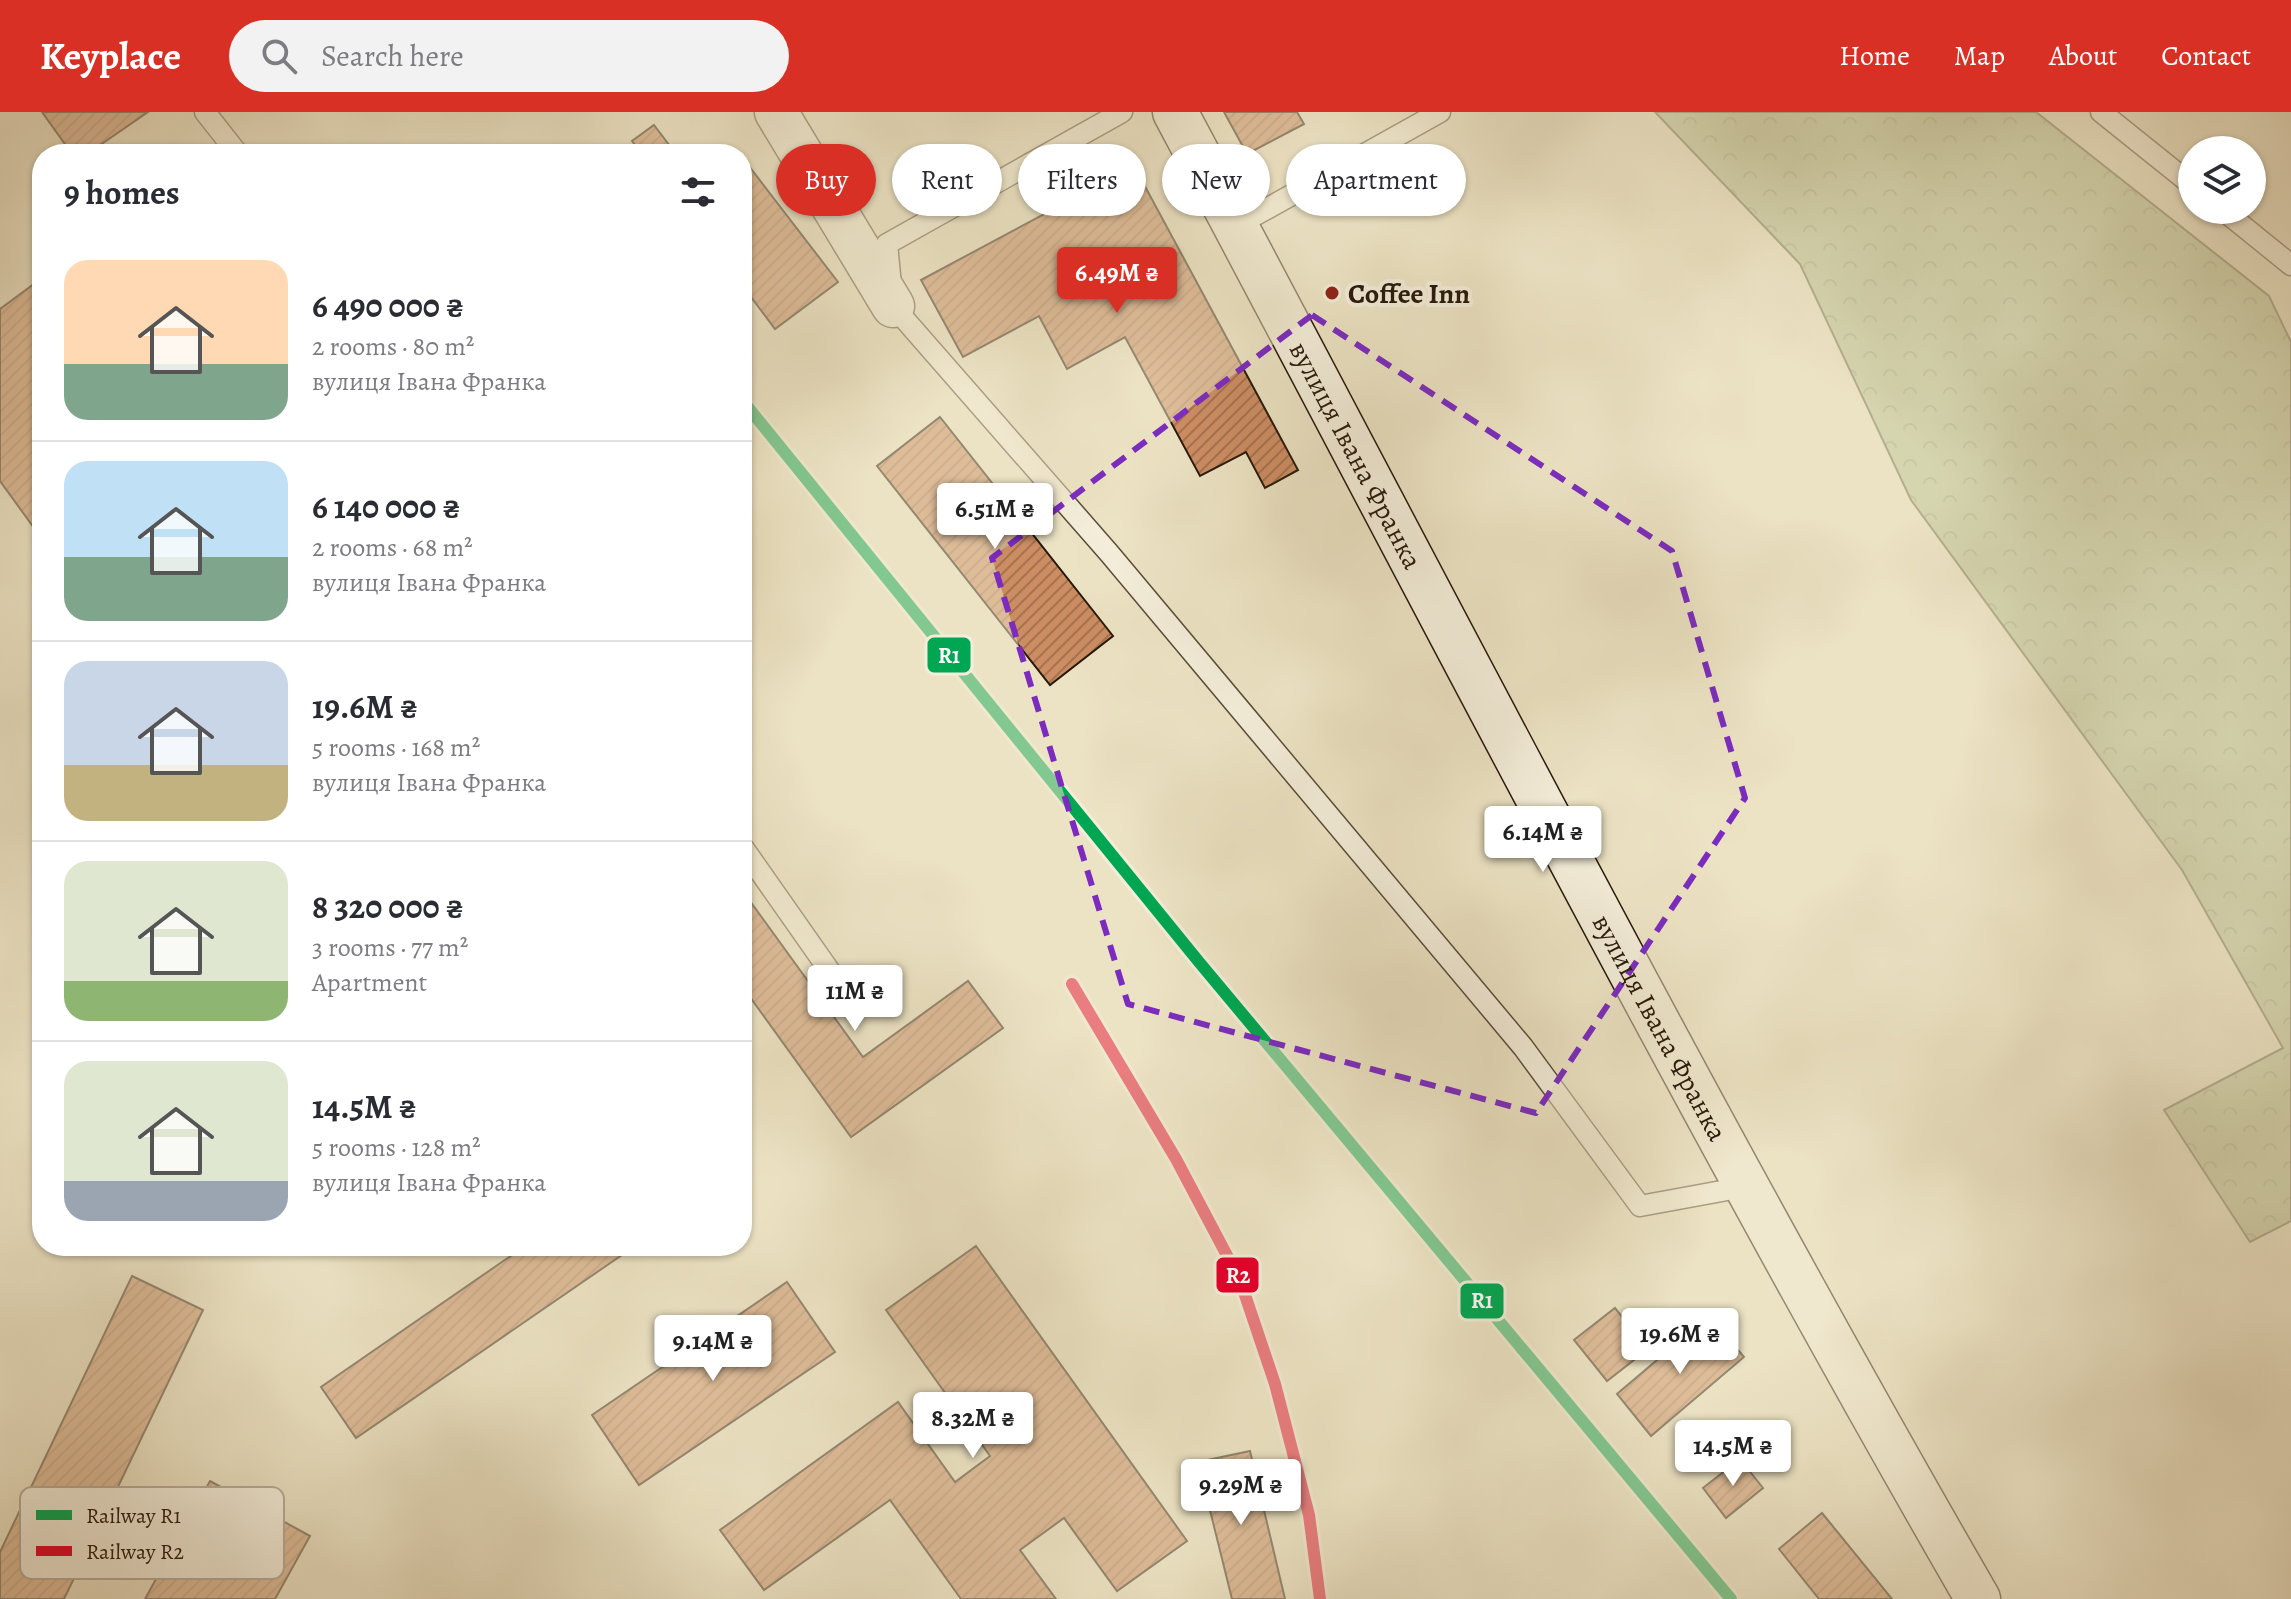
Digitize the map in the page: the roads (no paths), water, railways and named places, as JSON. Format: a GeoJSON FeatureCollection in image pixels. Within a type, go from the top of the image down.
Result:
{"type":"FeatureCollection","features":[{"type":"Feature","properties":{"kind":"main road","name":"вулиця Івана Франка"},"geometry":{"type":"LineString","coordinates":[[1175,112],[1749,1186],[1978,1599]]}},
{"type":"Feature","properties":{"kind":"street"},"geometry":{"type":"LineString","coordinates":[[776,112],[893,306]]}},
{"type":"Feature","properties":{"kind":"lane"},"geometry":{"type":"LineString","coordinates":[[205,112],[230,144]]}},
{"type":"Feature","properties":{"kind":"lane"},"geometry":{"type":"LineString","coordinates":[[1122,112],[887,244],[893,306],[1109,553],[1523,1047],[1640,1206],[1749,1186]]}},
{"type":"Feature","properties":{"kind":"lane"},"geometry":{"type":"LineString","coordinates":[[1236,226],[1440,112]]}},
{"type":"Feature","properties":{"kind":"lane"},"geometry":{"type":"LineString","coordinates":[[2101,112],[2178,174]]}},
{"type":"Feature","properties":{"kind":"lane"},"geometry":{"type":"LineString","coordinates":[[2240,224],[2291,265]]}},
{"type":"Feature","properties":{"kind":"lane"},"geometry":{"type":"LineString","coordinates":[[752,860],[843,990]]}},
{"type":"Feature","properties":{"kind":"rail line","name":"R1"},"geometry":{"type":"LineString","coordinates":[[752,412],[1199,962],[1731,1599]]}},
{"type":"Feature","properties":{"kind":"rail line","name":"R2"},"geometry":{"type":"LineString","coordinates":[[1072,984],[1176,1159],[1240,1280],[1275,1384],[1309,1515],[1320,1599]]}},
{"type":"Feature","properties":{"kind":"place","name":"Coffee Inn"},"geometry":{"type":"Point","coordinates":[1332,293]}}]}
